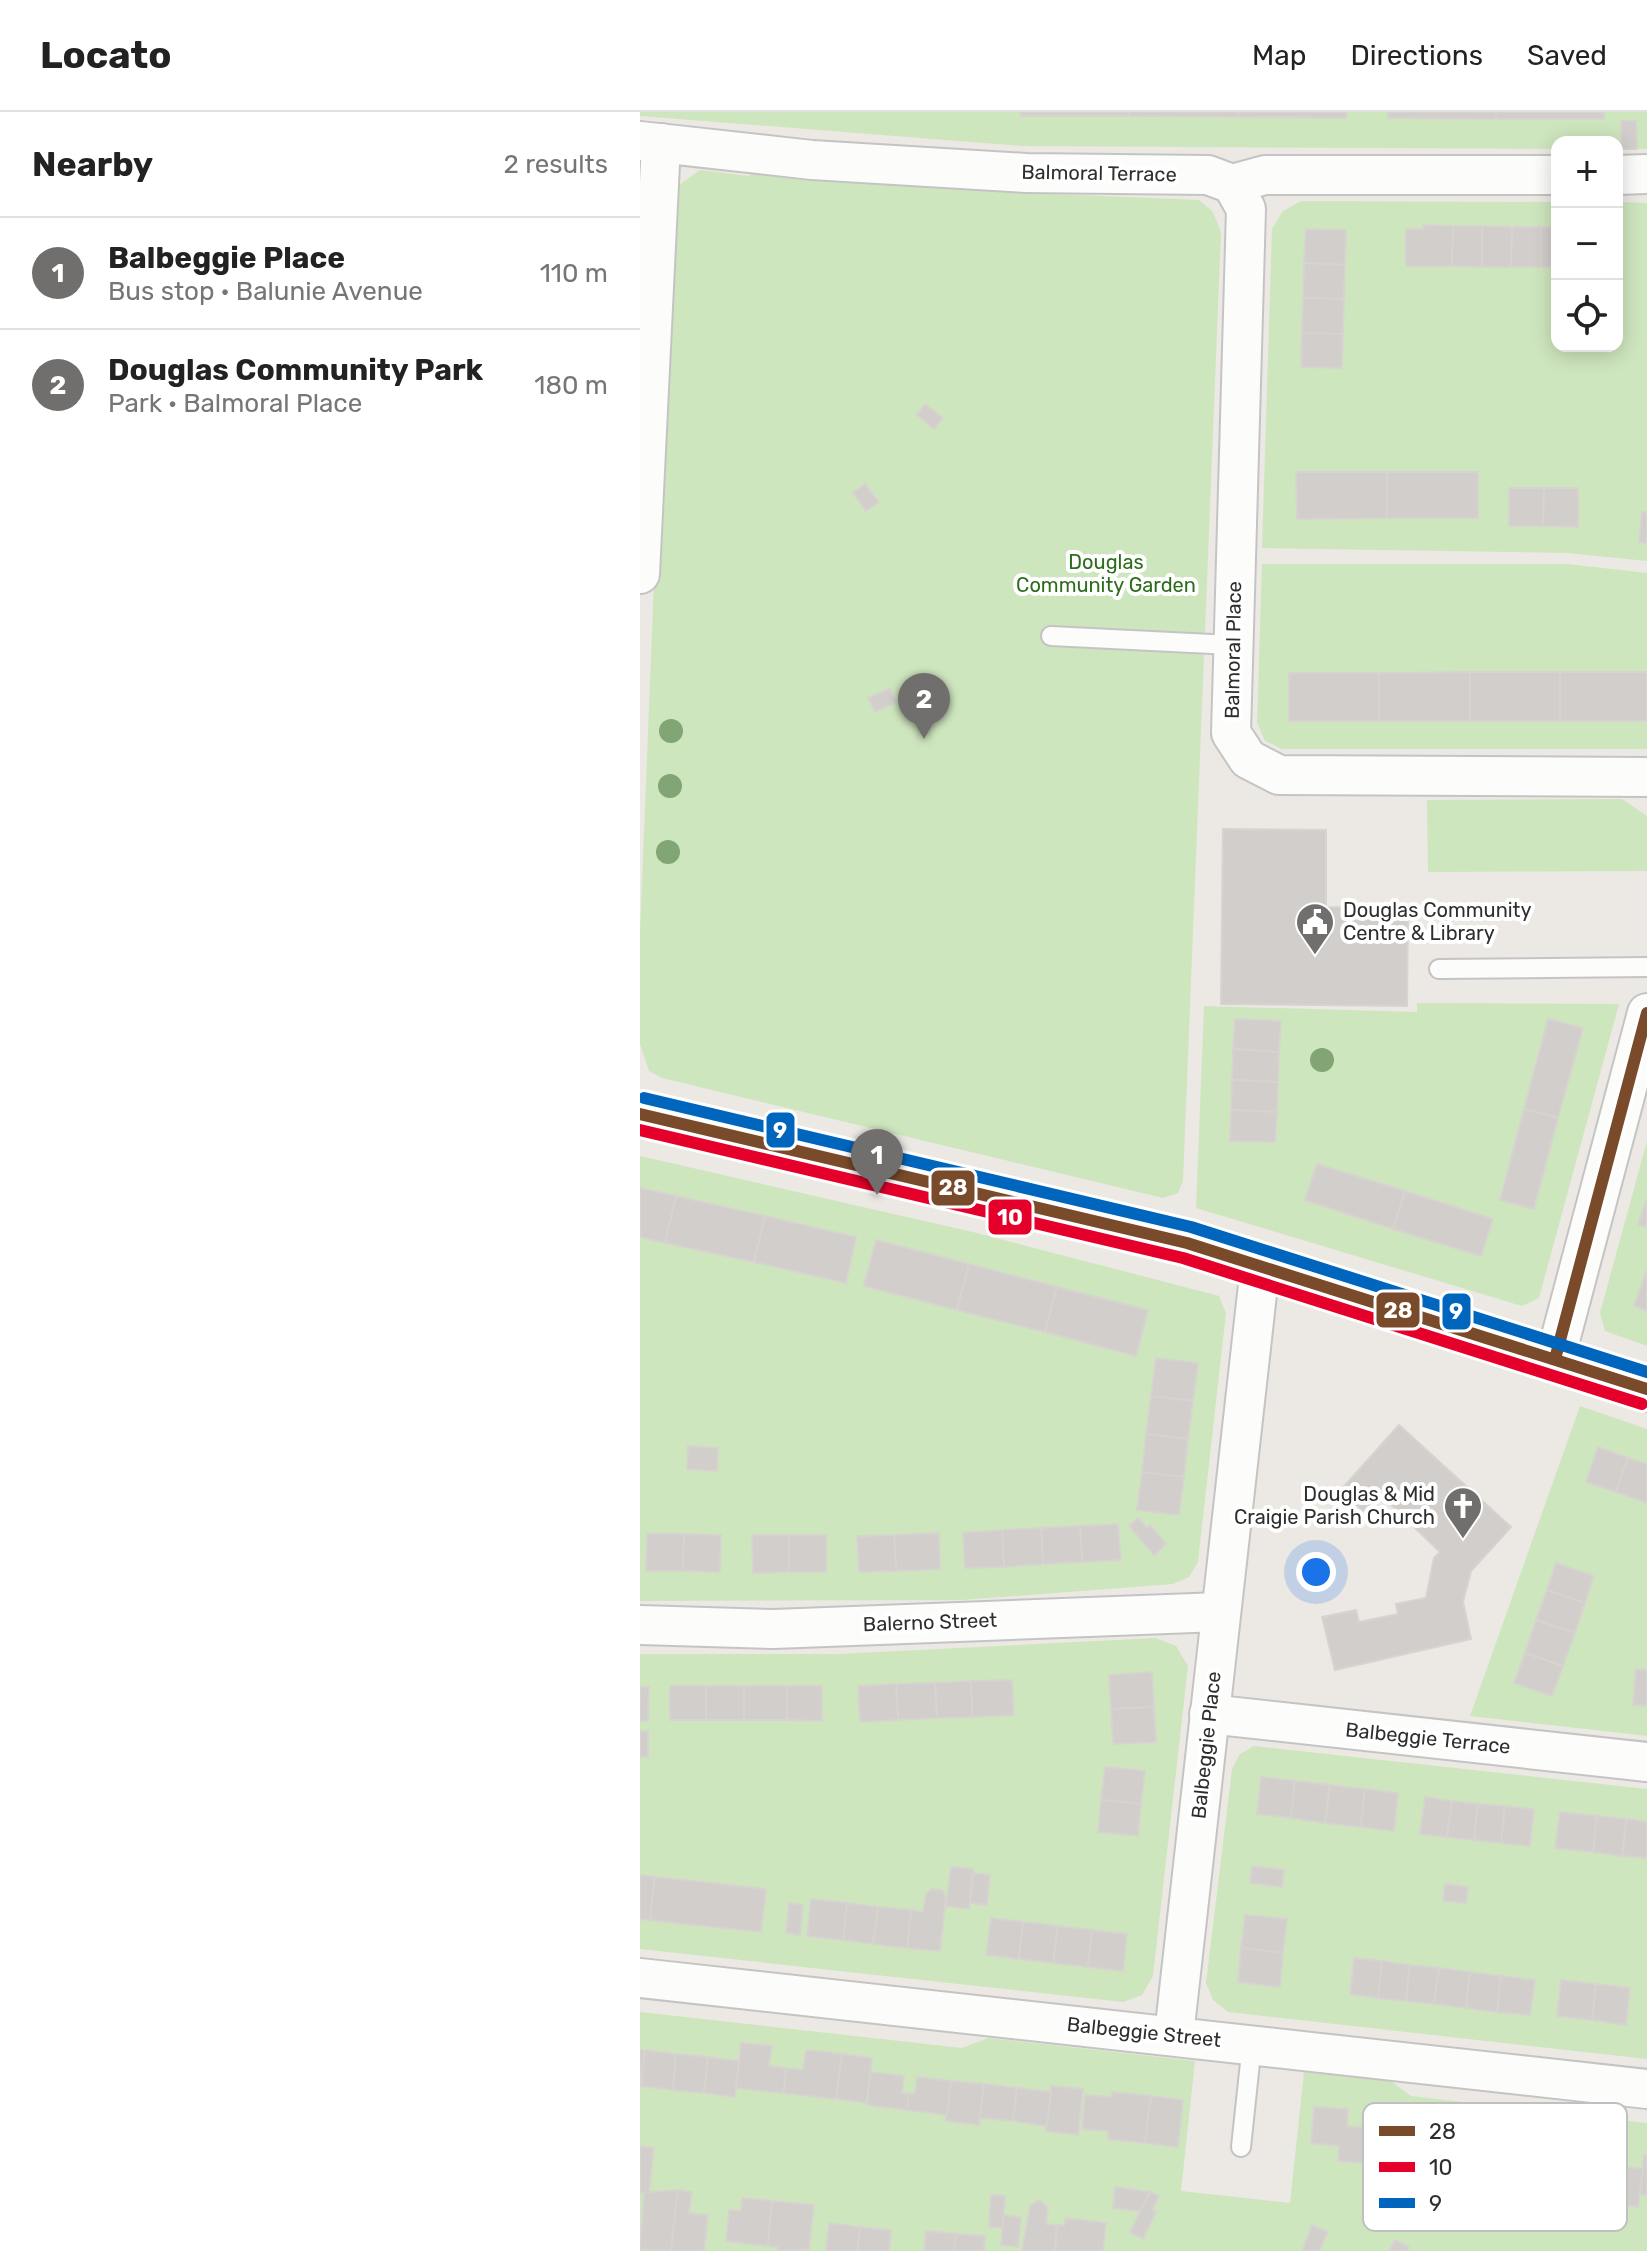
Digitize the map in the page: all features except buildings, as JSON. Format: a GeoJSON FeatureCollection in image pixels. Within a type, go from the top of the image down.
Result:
{"type":"FeatureCollection","features":[{"type":"Feature","properties":{"kind":"street","name":"Balmoral Terrace"},"geometry":{"type":"LineString","coordinates":[[651,142],[812,160],[1010,172],[1208,175],[1232,184],[1265,175],[1551,175]]}},
{"type":"Feature","properties":{"kind":"street"},"geometry":{"type":"LineString","coordinates":[[640,574],[651,142]]}},
{"type":"Feature","properties":{"kind":"street"},"geometry":{"type":"LineString","coordinates":[[1623,175],[1647,174]]}},
{"type":"Feature","properties":{"kind":"street","name":"Balmoral Place"},"geometry":{"type":"LineString","coordinates":[[1232,184],[1246,209],[1231,733],[1248,759],[1279,775],[1647,777]]}},
{"type":"Feature","properties":{"kind":"street"},"geometry":{"type":"LineString","coordinates":[[1555,1359],[1642,1059],[1647,1013]]}},
{"type":"Feature","properties":{"kind":"street"},"geometry":{"type":"LineString","coordinates":[[640,1114],[1187,1243],[1647,1389]]}},
{"type":"Feature","properties":{"kind":"street","name":"Balbeggie Place"},"geometry":{"type":"LineString","coordinates":[[1174,2035],[1220,1612],[1258,1285],[1263,1265]]}},
{"type":"Feature","properties":{"kind":"street","name":"Balerno Street"},"geometry":{"type":"LineString","coordinates":[[640,1625],[774,1629],[1220,1612]]}},
{"type":"Feature","properties":{"kind":"street","name":"Balbeggie Terrace"},"geometry":{"type":"LineString","coordinates":[[1209,1714],[1647,1762]]}},
{"type":"Feature","properties":{"kind":"street","name":"Balbeggie Street"},"geometry":{"type":"LineString","coordinates":[[640,1978],[1647,2089]]}},
{"type":"Feature","properties":{"kind":"lane"},"geometry":{"type":"LineString","coordinates":[[1051,636],[1232,645]]}},
{"type":"Feature","properties":{"kind":"lane"},"geometry":{"type":"LineString","coordinates":[[1439,969],[1647,967]]}},
{"type":"Feature","properties":{"kind":"lane"},"geometry":{"type":"LineString","coordinates":[[1241,2147],[1252,2044]]}},
{"type":"Feature","properties":{"kind":"green space"},"geometry":{"type":"Polygon","coordinates":[[[640,112],[1647,112],[1647,149],[1623,149],[1623,136],[1551,136],[1551,149],[1022,146],[640,116],[640,112]]]}},
{"type":"Feature","properties":{"kind":"green space","name":"Douglas Community Garden"},"geometry":{"type":"Polygon","coordinates":[[[752,169],[919,186],[1199,200],[1213,212],[1221,232],[1183,1181],[1178,1193],[1163,1198],[662,1078],[649,1071],[640,1044],[640,933],[669,206],[679,185],[700,170],[749,176],[752,169]]]}},
{"type":"Feature","properties":{"kind":"green space"},"geometry":{"type":"Polygon","coordinates":[[[1301,201],[1551,202],[1551,352],[1623,352],[1623,202],[1647,203],[1647,561],[1567,553],[1262,548],[1272,229],[1283,211],[1301,201]]]}},
{"type":"Feature","properties":{"kind":"green space"},"geometry":{"type":"Polygon","coordinates":[[[1262,564],[1567,564],[1647,573],[1647,749],[1282,749],[1265,741],[1257,723],[1262,564]]]}},
{"type":"Feature","properties":{"kind":"green space"},"geometry":{"type":"Polygon","coordinates":[[[1622,799],[1647,816],[1647,871],[1428,872],[1427,800],[1622,799]]]}},
{"type":"Feature","properties":{"kind":"green space"},"geometry":{"type":"Polygon","coordinates":[[[1417,1003],[1619,1004],[1539,1298],[1522,1306],[1196,1208],[1204,1006],[1417,1012],[1417,1003]]]}},
{"type":"Feature","properties":{"kind":"green space"},"geometry":{"type":"Polygon","coordinates":[[[1647,1141],[1647,1346],[1605,1331],[1600,1313],[1647,1141]]]}},
{"type":"Feature","properties":{"kind":"green space"},"geometry":{"type":"Polygon","coordinates":[[[640,1156],[977,1233],[1219,1296],[1226,1313],[1198,1562],[1189,1577],[1173,1584],[962,1600],[640,1601],[640,1156]]]}},
{"type":"Feature","properties":{"kind":"green space"},"geometry":{"type":"Polygon","coordinates":[[[1580,1406],[1647,1429],[1647,1736],[1470,1716],[1580,1406]]]}},
{"type":"Feature","properties":{"kind":"green space"},"geometry":{"type":"Polygon","coordinates":[[[1156,1638],[1176,1646],[1188,1666],[1153,1976],[1142,1995],[1123,2002],[640,1949],[640,1654],[839,1654],[1156,1638]]]}},
{"type":"Feature","properties":{"kind":"green space"},"geometry":{"type":"Polygon","coordinates":[[[1254,1746],[1647,1789],[1647,2059],[1228,2012],[1213,2000],[1206,1983],[1232,1769],[1240,1754],[1254,1746]]]}},
{"type":"Feature","properties":{"kind":"green space"},"geometry":{"type":"Polygon","coordinates":[[[640,2012],[962,2048],[988,2038],[1195,2061],[1181,2191],[1290,2203],[1304,2072],[1391,2081],[1411,2096],[1472,2103],[1363,2103],[1363,2231],[1627,2231],[1627,2121],[1647,2123],[1647,2251],[640,2251],[640,2012]]]}},
{"type":"Feature","properties":{"kind":"transit line","name":"28"},"geometry":{"type":"LineString","coordinates":[[1555,1359],[1647,1013]]}},
{"type":"Feature","properties":{"kind":"transit line","name":"9"},"geometry":{"type":"LineString","coordinates":[[644,1098],[1191,1227],[1647,1372]]}},
{"type":"Feature","properties":{"kind":"transit line","name":"28"},"geometry":{"type":"LineString","coordinates":[[640,1114],[1187,1243],[1647,1389]]}},
{"type":"Feature","properties":{"kind":"transit line","name":"10"},"geometry":{"type":"LineString","coordinates":[[640,1130],[1183,1258],[1642,1404]]}},
{"type":"Feature","properties":{"kind":"place","name":"Douglas Community Park"},"geometry":{"type":"Point","coordinates":[924,739]}},
{"type":"Feature","properties":{"kind":"place","name":"Douglas Community Centre & Library"},"geometry":{"type":"Point","coordinates":[1315,956]}},
{"type":"Feature","properties":{"kind":"place","name":"Balbeggie Place"},"geometry":{"type":"Point","coordinates":[877,1195]}},
{"type":"Feature","properties":{"kind":"place","name":"Douglas & Mid Craigie Parish Church"},"geometry":{"type":"Point","coordinates":[1463,1540]}}]}
